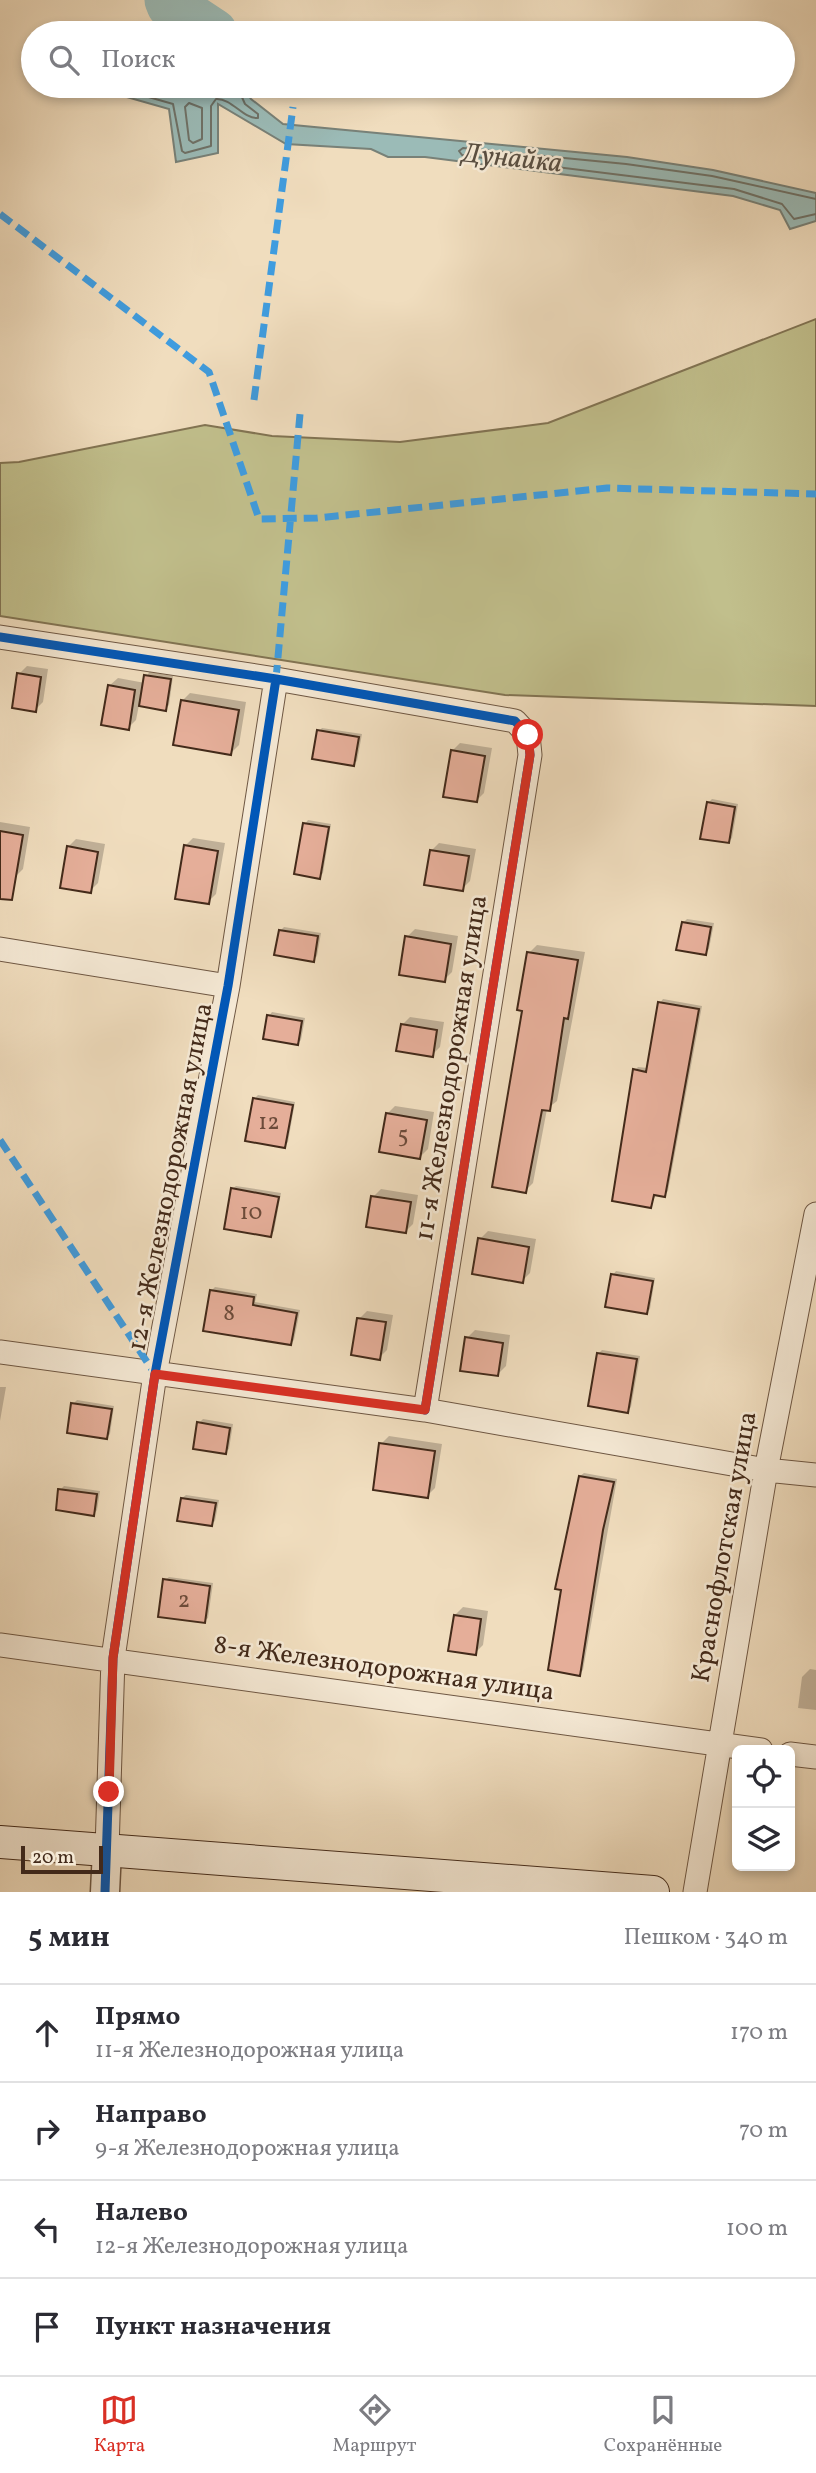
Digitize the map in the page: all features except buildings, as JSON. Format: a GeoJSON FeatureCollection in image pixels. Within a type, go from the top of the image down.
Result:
{"type":"FeatureCollection","features":[{"type":"Feature","properties":{"kind":"main road"},"geometry":{"type":"LineString","coordinates":[[0,1842],[653,1892]]}},
{"type":"Feature","properties":{"kind":"street"},"geometry":{"type":"LineString","coordinates":[[0,637],[276,679]]}},
{"type":"Feature","properties":{"kind":"street","name":"11-я Железнодорожная улица"},"geometry":{"type":"LineString","coordinates":[[276,679],[515,721],[528,735],[530,755],[425,1410]]}},
{"type":"Feature","properties":{"kind":"street","name":"12-я Железнодорожная улица"},"geometry":{"type":"LineString","coordinates":[[107,1850],[113,1658],[155,1374],[228,986],[276,679]]}},
{"type":"Feature","properties":{"kind":"street"},"geometry":{"type":"LineString","coordinates":[[0,949],[228,986]]}},
{"type":"Feature","properties":{"kind":"street","name":"Краснофлотская улица"},"geometry":{"type":"LineString","coordinates":[[695,1892],[766,1470],[816,1214]]}},
{"type":"Feature","properties":{"kind":"street"},"geometry":{"type":"LineString","coordinates":[[0,1352],[425,1410],[766,1470],[816,1475]]}},
{"type":"Feature","properties":{"kind":"street","name":"8-я Железнодорожная улица"},"geometry":{"type":"LineString","coordinates":[[0,1645],[113,1658],[732,1747]]}},
{"type":"Feature","properties":{"kind":"street"},"geometry":{"type":"LineString","coordinates":[[795,1755],[816,1758]]}},
{"type":"Feature","properties":{"kind":"street"},"geometry":{"type":"LineString","coordinates":[[105,1892],[107,1850]]}},
{"type":"Feature","properties":{"kind":"shaded area"},"geometry":{"type":"Polygon","coordinates":[[[816,319],[816,706],[505,695],[0,616],[0,463],[19,462],[205,425],[272,436],[400,442],[548,423],[816,319]]]}},
{"type":"Feature","properties":{"kind":"water"},"geometry":{"type":"Polygon","coordinates":[[[171,5],[200,13],[212,21],[189,21],[171,5]]]}},
{"type":"Feature","properties":{"kind":"water","name":"Дунайка"},"geometry":{"type":"Polygon","coordinates":[[[130,98],[250,98],[283,124],[627,157],[713,170],[816,193],[816,221],[790,229],[780,210],[733,196],[425,157],[388,157],[371,149],[286,144],[218,104],[218,153],[176,162],[169,109],[130,98]]]}},
{"type":"Feature","properties":{"kind":"waterway","name":"Дунайка"},"geometry":{"type":"LineString","coordinates":[[169,0],[171,5],[195,21]]}},
{"type":"Feature","properties":{"kind":"marked path"},"geometry":{"type":"LineString","coordinates":[[254,400],[293,107]]}},
{"type":"Feature","properties":{"kind":"marked path"},"geometry":{"type":"LineString","coordinates":[[0,214],[209,372],[259,519],[317,518],[607,488],[816,494]]}},
{"type":"Feature","properties":{"kind":"marked path"},"geometry":{"type":"LineString","coordinates":[[276,679],[300,414]]}},
{"type":"Feature","properties":{"kind":"marked path"},"geometry":{"type":"LineString","coordinates":[[0,1140],[155,1374]]}},
{"type":"Feature","properties":{"kind":"cycle path"},"geometry":{"type":"LineString","coordinates":[[0,637],[276,679],[515,721],[528,735],[530,755],[425,1410]]}},
{"type":"Feature","properties":{"kind":"cycle path"},"geometry":{"type":"LineString","coordinates":[[105,1892],[113,1658],[155,1374],[228,986],[276,679]]}},
{"type":"Feature","properties":{"kind":"route"},"geometry":{"type":"LineString","coordinates":[[109,1792],[113,1658],[155,1374],[425,1410],[530,755],[528,735]]}}]}
